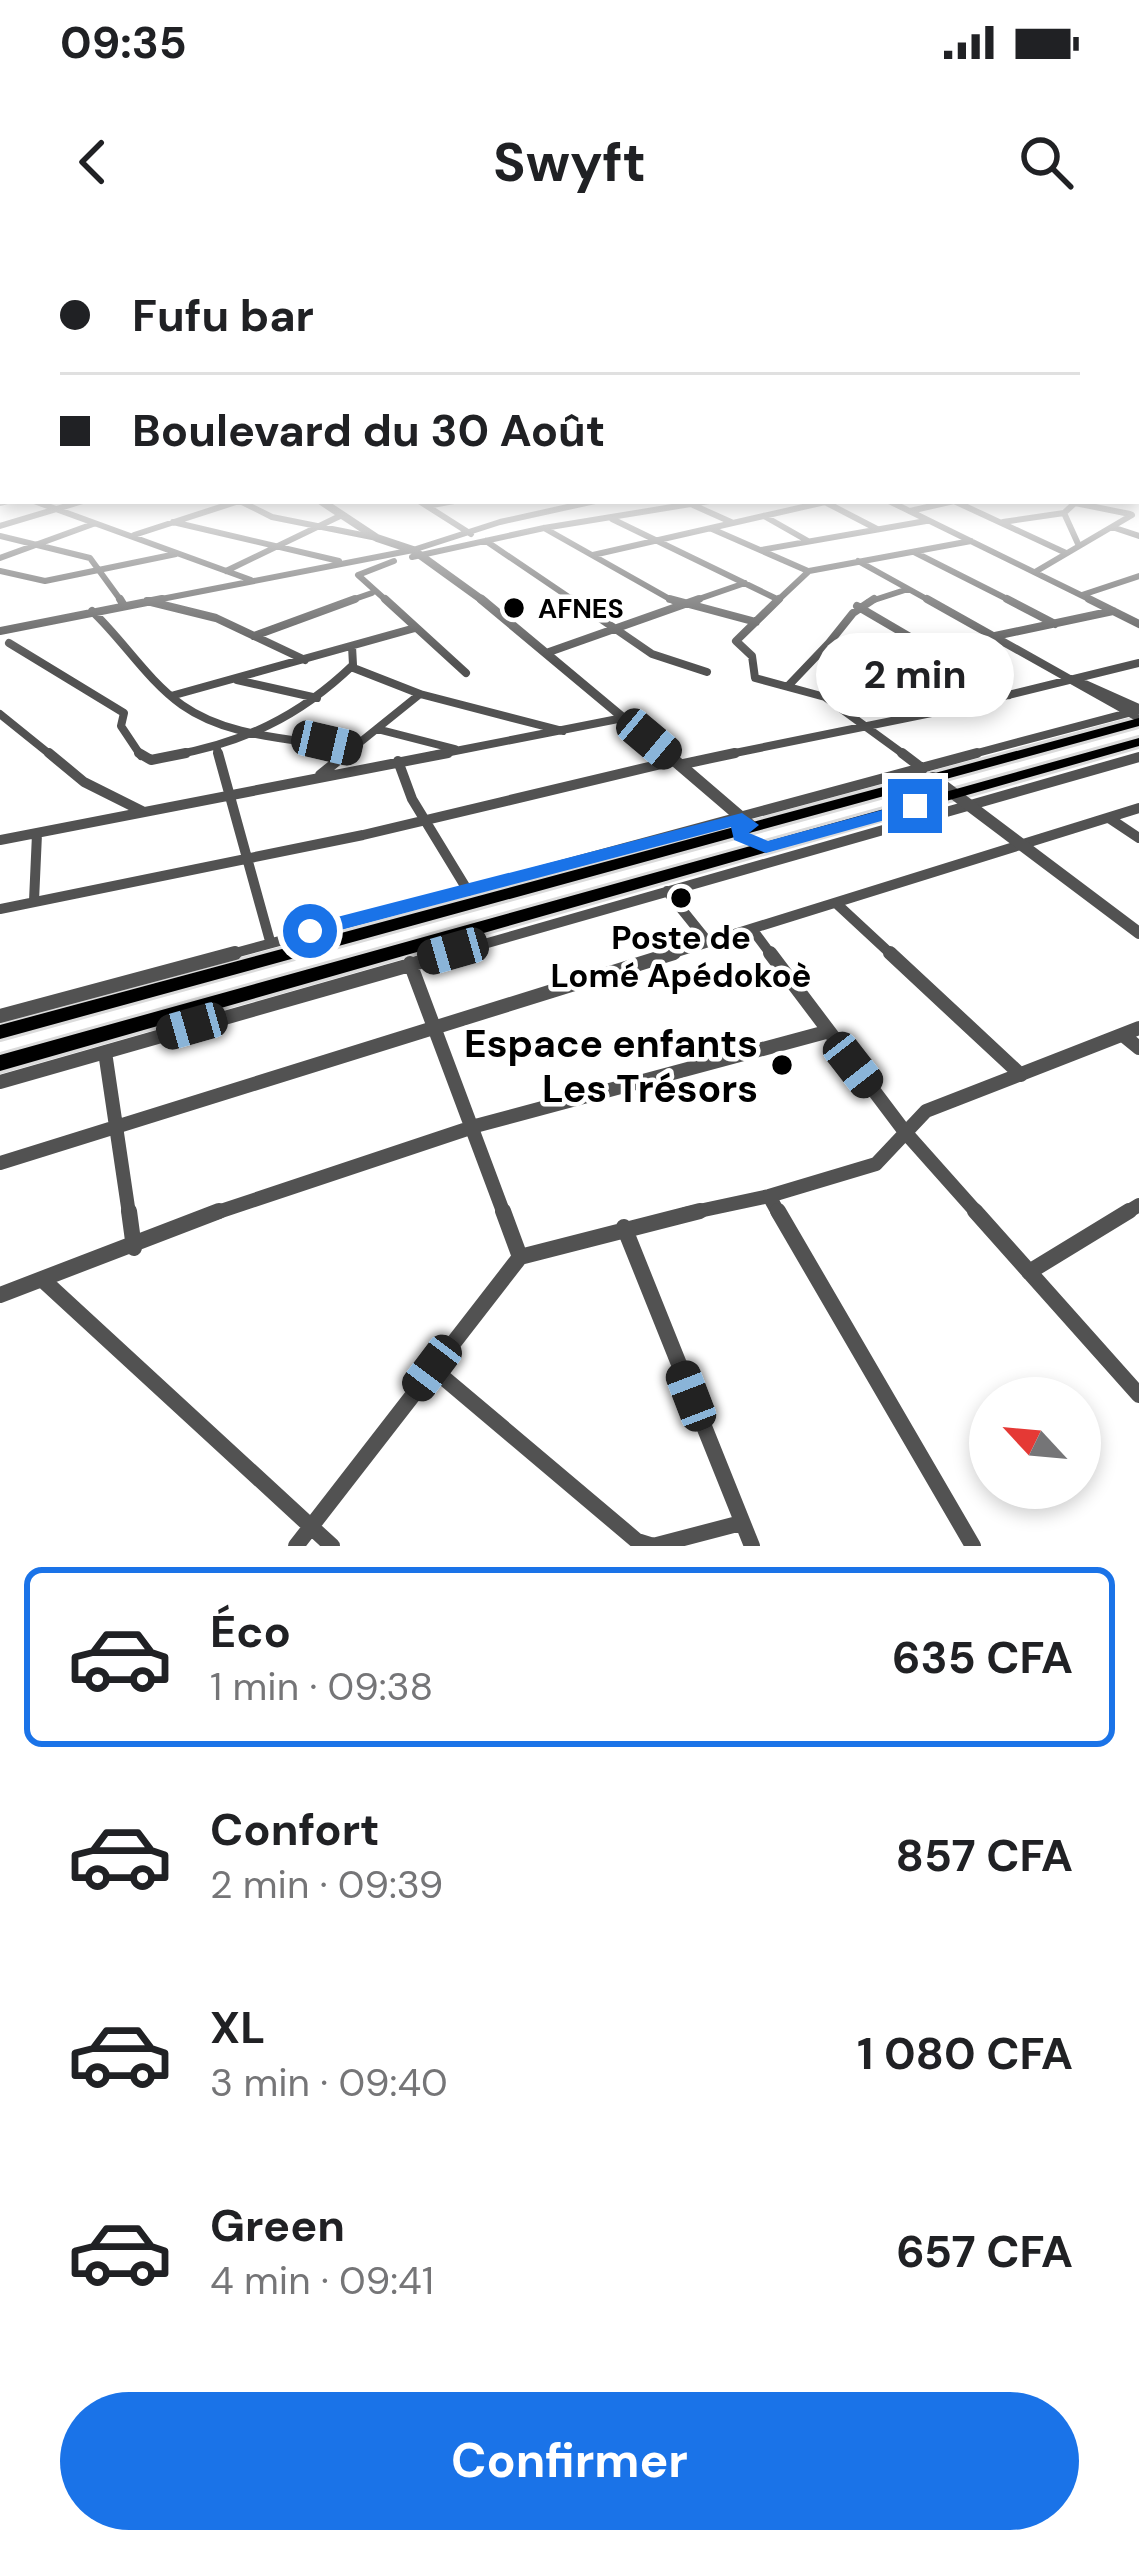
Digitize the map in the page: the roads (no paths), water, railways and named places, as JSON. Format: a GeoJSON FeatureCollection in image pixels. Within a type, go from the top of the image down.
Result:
{"type":"FeatureCollection","features":[{"type":"Feature","properties":{"kind":"highway"},"geometry":{"type":"LineString","coordinates":[[0,1032],[1137,714]]}},
{"type":"Feature","properties":{"kind":"highway"},"geometry":{"type":"LineString","coordinates":[[0,1063],[774,845],[960,801],[1139,742]]}},
{"type":"Feature","properties":{"kind":"highway"},"geometry":{"type":"LineString","coordinates":[[748,824],[748,842],[774,845]]}},
{"type":"Feature","properties":{"kind":"highway"},"geometry":{"type":"LineString","coordinates":[[748,824],[781,832],[774,845]]}},
{"type":"Feature","properties":{"kind":"street"},"geometry":{"type":"LineString","coordinates":[[34,543],[87,557],[123,604]]}},
{"type":"Feature","properties":{"kind":"street"},"geometry":{"type":"LineString","coordinates":[[0,558],[42,543]]}},
{"type":"Feature","properties":{"kind":"street"},"geometry":{"type":"LineString","coordinates":[[151,543],[251,580]]}},
{"type":"Feature","properties":{"kind":"street"},"geometry":{"type":"LineString","coordinates":[[263,543],[348,563]]}},
{"type":"Feature","properties":{"kind":"street"},"geometry":{"type":"LineString","coordinates":[[226,571],[287,543]]}},
{"type":"Feature","properties":{"kind":"street"},"geometry":{"type":"LineString","coordinates":[[390,543],[416,553],[549,652],[748,824]]}},
{"type":"Feature","properties":{"kind":"street"},"geometry":{"type":"LineString","coordinates":[[445,543],[358,574],[372,592],[466,673]]}},
{"type":"Feature","properties":{"kind":"street"},"geometry":{"type":"LineString","coordinates":[[352,646],[351,668],[317,698],[256,736],[218,748],[142,758],[121,726],[124,713],[5,644],[0,633],[123,604],[480,543]]}},
{"type":"Feature","properties":{"kind":"street"},"geometry":{"type":"LineString","coordinates":[[487,543],[664,661],[706,672]]}},
{"type":"Feature","properties":{"kind":"street"},"geometry":{"type":"LineString","coordinates":[[570,543],[678,604],[756,622]]}},
{"type":"Feature","properties":{"kind":"street"},"geometry":{"type":"LineString","coordinates":[[593,555],[645,543]]}},
{"type":"Feature","properties":{"kind":"street"},"geometry":{"type":"LineString","coordinates":[[664,543],[777,599]]}},
{"type":"Feature","properties":{"kind":"street"},"geometry":{"type":"LineString","coordinates":[[744,543],[808,571]]}},
{"type":"Feature","properties":{"kind":"street"},"geometry":{"type":"LineString","coordinates":[[760,550],[798,543]]}},
{"type":"Feature","properties":{"kind":"street"},"geometry":{"type":"LineString","coordinates":[[961,543],[808,571],[736,641],[752,656],[752,673],[826,697],[1139,933]]}},
{"type":"Feature","properties":{"kind":"street"},"geometry":{"type":"LineString","coordinates":[[975,543],[1139,624]]}},
{"type":"Feature","properties":{"kind":"street"},"geometry":{"type":"LineString","coordinates":[[1046,543],[1066,553]]}},
{"type":"Feature","properties":{"kind":"street"},"geometry":{"type":"LineString","coordinates":[[1077,543],[1079,547]]}},
{"type":"Feature","properties":{"kind":"street"},"geometry":{"type":"LineString","coordinates":[[1035,572],[1086,543]]}},
{"type":"Feature","properties":{"kind":"street"},"geometry":{"type":"LineString","coordinates":[[914,552],[1055,624]]}},
{"type":"Feature","properties":{"kind":"street"},"geometry":{"type":"LineString","coordinates":[[0,571],[38,581],[179,553]]}},
{"type":"Feature","properties":{"kind":"street"},"geometry":{"type":"LineString","coordinates":[[858,561],[1137,714]]}},
{"type":"Feature","properties":{"kind":"street"},"geometry":{"type":"LineString","coordinates":[[1082,596],[1139,576]]}},
{"type":"Feature","properties":{"kind":"street"},"geometry":{"type":"LineString","coordinates":[[1126,580],[1139,586]]}},
{"type":"Feature","properties":{"kind":"street"},"geometry":{"type":"LineString","coordinates":[[549,652],[746,583]]}},
{"type":"Feature","properties":{"kind":"street"},"geometry":{"type":"LineString","coordinates":[[788,686],[829,644],[857,606],[877,595],[908,589]]}},
{"type":"Feature","properties":{"kind":"street"},"geometry":{"type":"LineString","coordinates":[[254,636],[372,592]]}},
{"type":"Feature","properties":{"kind":"street"},"geometry":{"type":"LineString","coordinates":[[145,600],[192,610],[305,660]]}},
{"type":"Feature","properties":{"kind":"street"},"geometry":{"type":"LineString","coordinates":[[857,606],[1009,695]]}},
{"type":"Feature","properties":{"kind":"street"},"geometry":{"type":"LineString","coordinates":[[92,610],[171,696],[200,718],[256,736],[293,736],[351,748]]}},
{"type":"Feature","properties":{"kind":"street"},"geometry":{"type":"LineString","coordinates":[[995,636],[1114,611]]}},
{"type":"Feature","properties":{"kind":"street"},"geometry":{"type":"LineString","coordinates":[[171,696],[415,628]]}},
{"type":"Feature","properties":{"kind":"street"},"geometry":{"type":"LineString","coordinates":[[829,644],[938,711]]}},
{"type":"Feature","properties":{"kind":"street"},"geometry":{"type":"LineString","coordinates":[[0,909],[938,711],[1139,663]]}},
{"type":"Feature","properties":{"kind":"street"},"geometry":{"type":"LineString","coordinates":[[351,668],[420,694],[566,732]]}},
{"type":"Feature","properties":{"kind":"street"},"geometry":{"type":"LineString","coordinates":[[234,679],[317,698]]}},
{"type":"Feature","properties":{"kind":"street"},"geometry":{"type":"LineString","coordinates":[[320,775],[420,694]]}},
{"type":"Feature","properties":{"kind":"street"},"geometry":{"type":"LineString","coordinates":[[1,716],[84,782],[142,812]]}},
{"type":"Feature","properties":{"kind":"street"},"geometry":{"type":"LineString","coordinates":[[0,840],[623,718]]}},
{"type":"Feature","properties":{"kind":"street"},"geometry":{"type":"LineString","coordinates":[[377,729],[461,751]]}},
{"type":"Feature","properties":{"kind":"street"},"geometry":{"type":"LineString","coordinates":[[218,748],[270,941]]}},
{"type":"Feature","properties":{"kind":"street"},"geometry":{"type":"LineString","coordinates":[[0,1082],[667,891],[960,801],[1139,757]]}},
{"type":"Feature","properties":{"kind":"street"},"geometry":{"type":"LineString","coordinates":[[398,761],[425,820],[468,891]]}},
{"type":"Feature","properties":{"kind":"street"},"geometry":{"type":"LineString","coordinates":[[0,1163],[1139,808]]}},
{"type":"Feature","properties":{"kind":"street"},"geometry":{"type":"LineString","coordinates":[[1109,818],[1139,838]]}},
{"type":"Feature","properties":{"kind":"street"},"geometry":{"type":"LineString","coordinates":[[0,1016],[270,941],[748,824]]}},
{"type":"Feature","properties":{"kind":"street"},"geometry":{"type":"LineString","coordinates":[[34,901],[37,834]]}},
{"type":"Feature","properties":{"kind":"street"},"geometry":{"type":"LineString","coordinates":[[667,891],[707,942]]}},
{"type":"Feature","properties":{"kind":"street"},"geometry":{"type":"LineString","coordinates":[[838,905],[1021,1076]]}},
{"type":"Feature","properties":{"kind":"street"},"geometry":{"type":"LineString","coordinates":[[752,929],[905,1132],[1139,1395]]}},
{"type":"Feature","properties":{"kind":"street"},"geometry":{"type":"LineString","coordinates":[[410,963],[520,1257]]}},
{"type":"Feature","properties":{"kind":"street"},"geometry":{"type":"LineString","coordinates":[[296,1546],[520,1257],[624,1227],[769,1196],[876,1164],[926,1111],[1139,1028]]}},
{"type":"Feature","properties":{"kind":"street"},"geometry":{"type":"LineString","coordinates":[[0,1295],[134,1248],[266,1194],[469,1128],[606,1085],[826,1032]]}},
{"type":"Feature","properties":{"kind":"street"},"geometry":{"type":"LineString","coordinates":[[1123,1035],[1139,1048]]}},
{"type":"Feature","properties":{"kind":"street"},"geometry":{"type":"LineString","coordinates":[[105,1052],[134,1248]]}},
{"type":"Feature","properties":{"kind":"street"},"geometry":{"type":"LineString","coordinates":[[769,1196],[973,1546]]}},
{"type":"Feature","properties":{"kind":"street"},"geometry":{"type":"LineString","coordinates":[[1030,1272],[1139,1205]]}},
{"type":"Feature","properties":{"kind":"street"},"geometry":{"type":"LineString","coordinates":[[624,1227],[752,1546]]}},
{"type":"Feature","properties":{"kind":"street"},"geometry":{"type":"LineString","coordinates":[[44,1281],[332,1546]]}},
{"type":"Feature","properties":{"kind":"street"},"geometry":{"type":"LineString","coordinates":[[432,1368],[638,1541],[653,1546],[741,1523]]}},
{"type":"Feature","properties":{"kind":"place","name":"AFNES"},"geometry":{"type":"Point","coordinates":[514,608]}},
{"type":"Feature","properties":{"kind":"place","name":"Poste de Lomé Apédokoè"},"geometry":{"type":"Point","coordinates":[681,898]}},
{"type":"Feature","properties":{"kind":"place","name":"Espace enfants Les Trésors"},"geometry":{"type":"Point","coordinates":[782,1065]}}]}
